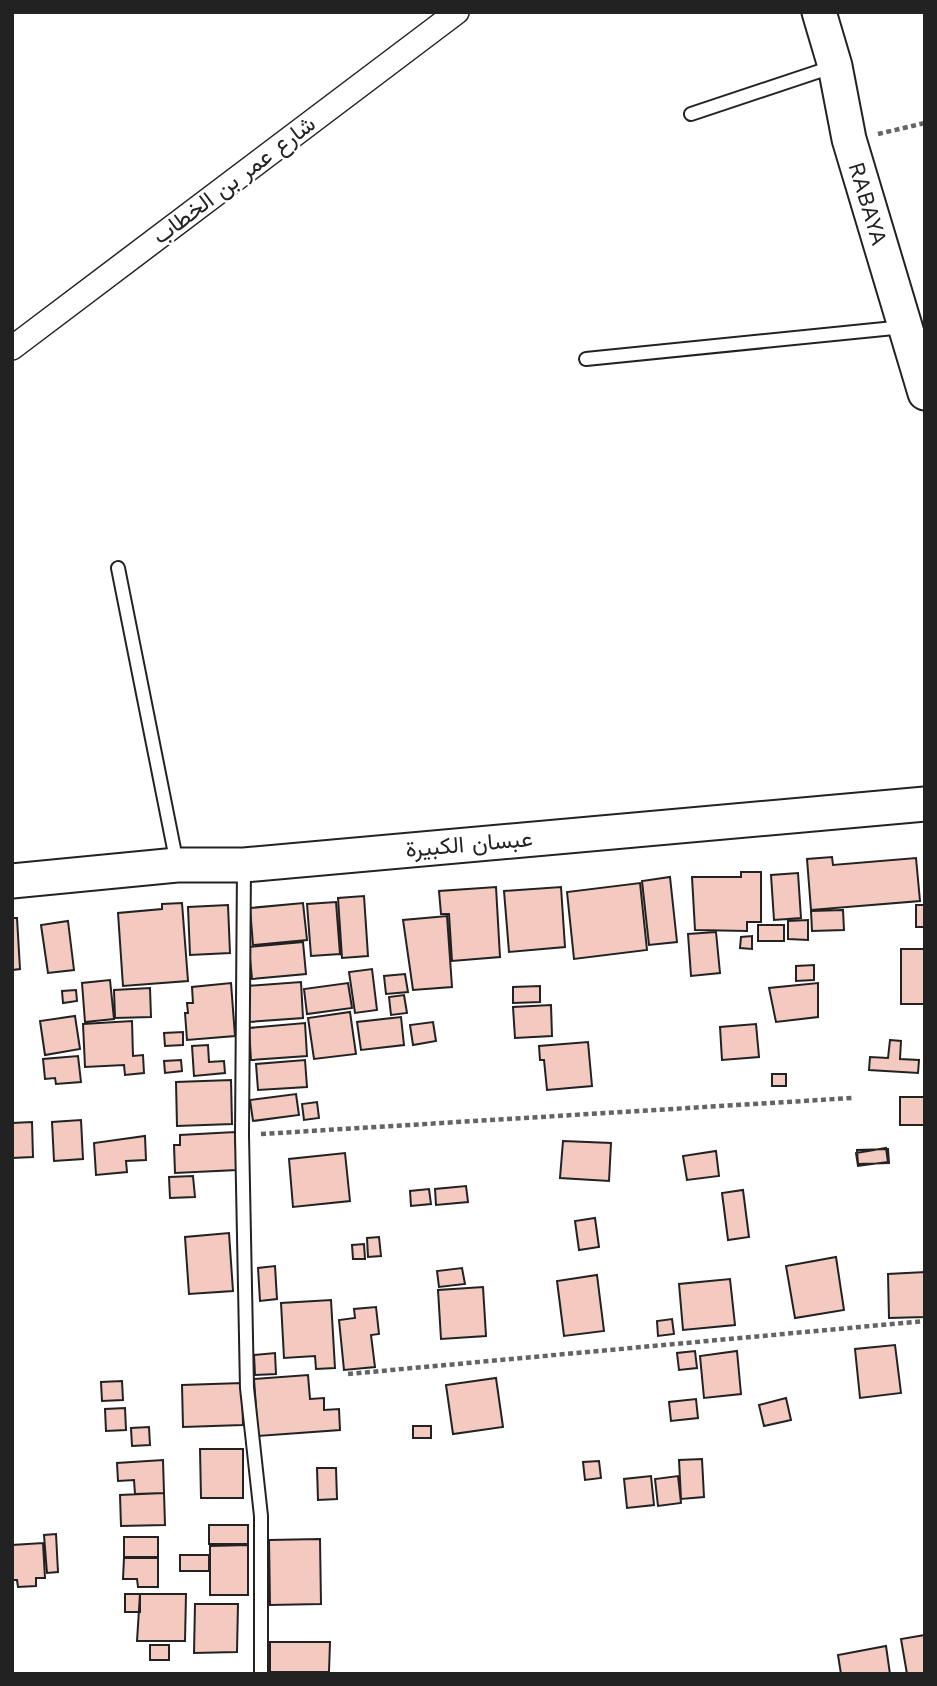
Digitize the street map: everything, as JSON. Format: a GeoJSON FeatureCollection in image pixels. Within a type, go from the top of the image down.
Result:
{"type":"FeatureCollection","features":[{"type":"Feature","properties":{"kind":"main road","name":"RABAYA"},"geometry":{"type":"LineString","coordinates":[[819,12],[835,66],[849,139],[925,393]]}},
{"type":"Feature","properties":{"kind":"main road","name":"عبسان الكبيرة"},"geometry":{"type":"LineString","coordinates":[[12,881],[177,865],[244,865],[925,804]]}},
{"type":"Feature","properties":{"kind":"street","name":"شارع عمر بن الخطاب"},"geometry":{"type":"LineString","coordinates":[[12,348],[457,12]]}},
{"type":"Feature","properties":{"kind":"lane"},"geometry":{"type":"LineString","coordinates":[[691,114],[835,66]]}},
{"type":"Feature","properties":{"kind":"lane"},"geometry":{"type":"LineString","coordinates":[[586,359],[904,327]]}},
{"type":"Feature","properties":{"kind":"lane"},"geometry":{"type":"LineString","coordinates":[[117,568],[177,865]]}},
{"type":"Feature","properties":{"kind":"lane"},"geometry":{"type":"LineString","coordinates":[[244,865],[242,1135],[247,1388],[261,1516],[261,1674]]}},
{"type":"Feature","properties":{"kind":"path"},"geometry":{"type":"LineString","coordinates":[[849,139],[925,123]]}},
{"type":"Feature","properties":{"kind":"path"},"geometry":{"type":"LineString","coordinates":[[242,1135],[852,1098]]}},
{"type":"Feature","properties":{"kind":"path"},"geometry":{"type":"LineString","coordinates":[[348,1374],[925,1321]]}},
{"type":"Feature","properties":{"kind":"building"},"geometry":{"type":"Polygon","coordinates":[[[832,857],[833,865],[916,858],[920,901],[811,910],[807,859],[832,857]]]}},
{"type":"Feature","properties":{"kind":"building"},"geometry":{"type":"Polygon","coordinates":[[[741,872],[761,872],[761,922],[747,922],[747,931],[695,930],[692,877],[741,877],[741,872]]]}},
{"type":"Feature","properties":{"kind":"building"},"geometry":{"type":"Polygon","coordinates":[[[798,873],[801,918],[774,920],[771,875],[798,873]]]}},
{"type":"Feature","properties":{"kind":"building"},"geometry":{"type":"Polygon","coordinates":[[[670,877],[677,942],[649,945],[642,881],[670,877]]]}},
{"type":"Feature","properties":{"kind":"building"},"geometry":{"type":"Polygon","coordinates":[[[640,883],[647,950],[574,959],[567,892],[640,883]]]}},
{"type":"Feature","properties":{"kind":"building"},"geometry":{"type":"Polygon","coordinates":[[[496,887],[500,957],[452,961],[449,914],[441,914],[439,891],[496,887]]]}},
{"type":"Feature","properties":{"kind":"building"},"geometry":{"type":"Polygon","coordinates":[[[561,887],[565,947],[509,952],[504,891],[561,887]]]}},
{"type":"Feature","properties":{"kind":"building"},"geometry":{"type":"Polygon","coordinates":[[[364,896],[368,956],[342,958],[338,898],[364,896]]]}},
{"type":"Feature","properties":{"kind":"building"},"geometry":{"type":"Polygon","coordinates":[[[336,902],[340,954],[311,956],[307,904],[336,902]]]}},
{"type":"Feature","properties":{"kind":"building"},"geometry":{"type":"Polygon","coordinates":[[[182,903],[188,981],[123,986],[118,913],[162,909],[162,904],[182,903]]]}},
{"type":"Feature","properties":{"kind":"building"},"geometry":{"type":"Polygon","coordinates":[[[303,903],[307,940],[253,945],[250,908],[303,903]]]}},
{"type":"Feature","properties":{"kind":"building"},"geometry":{"type":"Polygon","coordinates":[[[228,905],[230,953],[190,955],[188,907],[228,905]]]}},
{"type":"Feature","properties":{"kind":"building"},"geometry":{"type":"Polygon","coordinates":[[[916,905],[925,905],[925,927],[916,927],[916,905]]]}},
{"type":"Feature","properties":{"kind":"building"},"geometry":{"type":"Polygon","coordinates":[[[843,910],[844,930],[812,931],[811,911],[843,910]]]}},
{"type":"Feature","properties":{"kind":"building"},"geometry":{"type":"Polygon","coordinates":[[[447,916],[452,987],[413,990],[403,920],[447,916]]]}},
{"type":"Feature","properties":{"kind":"building"},"geometry":{"type":"Polygon","coordinates":[[[12,918],[17,918],[20,969],[12,970],[12,918]]]}},
{"type":"Feature","properties":{"kind":"building"},"geometry":{"type":"Polygon","coordinates":[[[808,920],[808,940],[788,939],[788,921],[808,920]]]}},
{"type":"Feature","properties":{"kind":"building"},"geometry":{"type":"Polygon","coordinates":[[[68,921],[74,970],[48,973],[41,925],[68,921]]]}},
{"type":"Feature","properties":{"kind":"building"},"geometry":{"type":"Polygon","coordinates":[[[758,925],[784,925],[784,941],[758,941],[758,925]]]}},
{"type":"Feature","properties":{"kind":"building"},"geometry":{"type":"Polygon","coordinates":[[[716,932],[720,973],[691,976],[688,934],[716,932]]]}},
{"type":"Feature","properties":{"kind":"building"},"geometry":{"type":"Polygon","coordinates":[[[752,936],[752,949],[740,948],[741,937],[752,936]]]}},
{"type":"Feature","properties":{"kind":"building"},"geometry":{"type":"Polygon","coordinates":[[[303,942],[306,974],[252,979],[249,947],[303,942]]]}},
{"type":"Feature","properties":{"kind":"building"},"geometry":{"type":"Polygon","coordinates":[[[901,949],[925,949],[925,1004],[901,1004],[901,949]]]}},
{"type":"Feature","properties":{"kind":"building"},"geometry":{"type":"Polygon","coordinates":[[[814,965],[814,980],[796,981],[796,966],[814,965]]]}},
{"type":"Feature","properties":{"kind":"building"},"geometry":{"type":"Polygon","coordinates":[[[372,969],[377,1010],[355,1013],[349,972],[372,969]]]}},
{"type":"Feature","properties":{"kind":"building"},"geometry":{"type":"Polygon","coordinates":[[[405,974],[408,992],[386,994],[384,976],[405,974]]]}},
{"type":"Feature","properties":{"kind":"building"},"geometry":{"type":"Polygon","coordinates":[[[110,980],[114,1019],[85,1022],[82,983],[110,980]]]}},
{"type":"Feature","properties":{"kind":"building"},"geometry":{"type":"Polygon","coordinates":[[[301,982],[303,1018],[248,1022],[246,986],[301,982]]]}},
{"type":"Feature","properties":{"kind":"building"},"geometry":{"type":"Polygon","coordinates":[[[231,983],[235,1036],[187,1040],[185,1013],[188,1013],[187,1003],[193,1003],[192,987],[231,983]]]}},
{"type":"Feature","properties":{"kind":"building"},"geometry":{"type":"Polygon","coordinates":[[[348,983],[352,1008],[307,1014],[304,989],[348,983]]]}},
{"type":"Feature","properties":{"kind":"building"},"geometry":{"type":"Polygon","coordinates":[[[818,983],[818,1017],[776,1022],[769,988],[818,983]]]}},
{"type":"Feature","properties":{"kind":"building"},"geometry":{"type":"Polygon","coordinates":[[[540,986],[540,1002],[513,1003],[513,987],[540,986]]]}},
{"type":"Feature","properties":{"kind":"building"},"geometry":{"type":"Polygon","coordinates":[[[150,988],[151,1017],[115,1018],[114,990],[150,988]]]}},
{"type":"Feature","properties":{"kind":"building"},"geometry":{"type":"Polygon","coordinates":[[[76,990],[77,1001],[63,1003],[62,991],[76,990]]]}},
{"type":"Feature","properties":{"kind":"building"},"geometry":{"type":"Polygon","coordinates":[[[404,995],[407,1013],[391,1015],[389,997],[404,995]]]}},
{"type":"Feature","properties":{"kind":"building"},"geometry":{"type":"Polygon","coordinates":[[[551,1005],[552,1036],[515,1038],[513,1007],[551,1005]]]}},
{"type":"Feature","properties":{"kind":"building"},"geometry":{"type":"Polygon","coordinates":[[[350,1012],[356,1054],[314,1059],[308,1018],[350,1012]]]}},
{"type":"Feature","properties":{"kind":"building"},"geometry":{"type":"Polygon","coordinates":[[[75,1016],[80,1049],[45,1055],[40,1021],[75,1016]]]}},
{"type":"Feature","properties":{"kind":"building"},"geometry":{"type":"Polygon","coordinates":[[[401,1017],[404,1045],[361,1050],[357,1022],[401,1017]]]}},
{"type":"Feature","properties":{"kind":"building"},"geometry":{"type":"Polygon","coordinates":[[[132,1021],[133,1056],[143,1055],[144,1073],[125,1075],[124,1065],[85,1067],[83,1024],[132,1021]]]}},
{"type":"Feature","properties":{"kind":"building"},"geometry":{"type":"Polygon","coordinates":[[[433,1022],[436,1041],[413,1045],[410,1025],[433,1022]]]}},
{"type":"Feature","properties":{"kind":"building"},"geometry":{"type":"Polygon","coordinates":[[[305,1023],[307,1056],[251,1060],[249,1028],[305,1023]]]}},
{"type":"Feature","properties":{"kind":"building"},"geometry":{"type":"Polygon","coordinates":[[[756,1024],[759,1057],[722,1060],[720,1027],[756,1024]]]}},
{"type":"Feature","properties":{"kind":"building"},"geometry":{"type":"Polygon","coordinates":[[[183,1032],[183,1045],[165,1046],[164,1033],[183,1032]]]}},
{"type":"Feature","properties":{"kind":"building"},"geometry":{"type":"Polygon","coordinates":[[[890,1040],[901,1041],[900,1059],[919,1060],[918,1073],[869,1070],[870,1057],[888,1058],[890,1040]]]}},
{"type":"Feature","properties":{"kind":"building"},"geometry":{"type":"Polygon","coordinates":[[[588,1042],[592,1086],[547,1090],[544,1060],[540,1060],[539,1046],[588,1042]]]}},
{"type":"Feature","properties":{"kind":"building"},"geometry":{"type":"Polygon","coordinates":[[[208,1045],[209,1062],[224,1061],[225,1073],[194,1076],[192,1046],[208,1045]]]}},
{"type":"Feature","properties":{"kind":"building"},"geometry":{"type":"Polygon","coordinates":[[[78,1056],[81,1082],[56,1084],[55,1078],[45,1079],[43,1059],[78,1056]]]}},
{"type":"Feature","properties":{"kind":"building"},"geometry":{"type":"Polygon","coordinates":[[[181,1060],[182,1071],[165,1073],[164,1061],[181,1060]]]}},
{"type":"Feature","properties":{"kind":"building"},"geometry":{"type":"Polygon","coordinates":[[[305,1060],[307,1087],[258,1090],[256,1064],[305,1060]]]}},
{"type":"Feature","properties":{"kind":"building"},"geometry":{"type":"Polygon","coordinates":[[[772,1074],[786,1074],[786,1086],[772,1086],[772,1074]]]}},
{"type":"Feature","properties":{"kind":"building"},"geometry":{"type":"Polygon","coordinates":[[[231,1080],[232,1124],[177,1126],[176,1082],[231,1080]]]}},
{"type":"Feature","properties":{"kind":"building"},"geometry":{"type":"Polygon","coordinates":[[[296,1094],[299,1115],[253,1121],[250,1100],[296,1094]]]}},
{"type":"Feature","properties":{"kind":"building"},"geometry":{"type":"Polygon","coordinates":[[[900,1097],[925,1097],[925,1125],[900,1125],[900,1097]]]}},
{"type":"Feature","properties":{"kind":"building"},"geometry":{"type":"Polygon","coordinates":[[[317,1102],[319,1118],[304,1120],[302,1104],[317,1102]]]}},
{"type":"Feature","properties":{"kind":"building"},"geometry":{"type":"Polygon","coordinates":[[[81,1120],[83,1159],[54,1161],[52,1122],[81,1120]]]}},
{"type":"Feature","properties":{"kind":"building"},"geometry":{"type":"Polygon","coordinates":[[[32,1122],[33,1157],[12,1158],[12,1123],[32,1122]]]}},
{"type":"Feature","properties":{"kind":"building"},"geometry":{"type":"Polygon","coordinates":[[[235,1132],[237,1170],[175,1173],[174,1145],[180,1145],[180,1135],[235,1132]]]}},
{"type":"Feature","properties":{"kind":"building"},"geometry":{"type":"Polygon","coordinates":[[[145,1136],[146,1160],[126,1161],[127,1172],[96,1175],[94,1143],[145,1136]]]}},
{"type":"Feature","properties":{"kind":"building"},"geometry":{"type":"Polygon","coordinates":[[[563,1141],[611,1143],[609,1181],[560,1178],[563,1141]]]}},
{"type":"Feature","properties":{"kind":"building"},"geometry":{"type":"Polygon","coordinates":[[[886,1148],[888,1162],[858,1166],[856,1153],[886,1148]]]}},
{"type":"Feature","properties":{"kind":"building"},"geometry":{"type":"Polygon","coordinates":[[[888,1149],[889,1163],[858,1164],[857,1150],[888,1149]]]}},
{"type":"Feature","properties":{"kind":"building"},"geometry":{"type":"Polygon","coordinates":[[[716,1151],[719,1176],[687,1180],[683,1156],[716,1151]]]}},
{"type":"Feature","properties":{"kind":"building"},"geometry":{"type":"Polygon","coordinates":[[[345,1153],[350,1201],[293,1207],[289,1159],[345,1153]]]}},
{"type":"Feature","properties":{"kind":"building"},"geometry":{"type":"Polygon","coordinates":[[[193,1176],[195,1197],[170,1198],[169,1177],[193,1176]]]}},
{"type":"Feature","properties":{"kind":"building"},"geometry":{"type":"Polygon","coordinates":[[[466,1186],[468,1202],[436,1205],[435,1189],[466,1186]]]}},
{"type":"Feature","properties":{"kind":"building"},"geometry":{"type":"Polygon","coordinates":[[[429,1189],[431,1204],[411,1206],[410,1191],[429,1189]]]}},
{"type":"Feature","properties":{"kind":"building"},"geometry":{"type":"Polygon","coordinates":[[[743,1190],[749,1237],[728,1240],[722,1193],[743,1190]]]}},
{"type":"Feature","properties":{"kind":"building"},"geometry":{"type":"Polygon","coordinates":[[[595,1218],[599,1247],[579,1250],[575,1221],[595,1218]]]}},
{"type":"Feature","properties":{"kind":"building"},"geometry":{"type":"Polygon","coordinates":[[[229,1233],[233,1291],[189,1294],[185,1237],[229,1233]]]}},
{"type":"Feature","properties":{"kind":"building"},"geometry":{"type":"Polygon","coordinates":[[[379,1237],[381,1256],[368,1257],[367,1238],[379,1237]]]}},
{"type":"Feature","properties":{"kind":"building"},"geometry":{"type":"Polygon","coordinates":[[[364,1244],[365,1259],[353,1259],[352,1245],[364,1244]]]}},
{"type":"Feature","properties":{"kind":"building"},"geometry":{"type":"Polygon","coordinates":[[[836,1257],[844,1310],[795,1318],[786,1266],[836,1257]]]}},
{"type":"Feature","properties":{"kind":"building"},"geometry":{"type":"Polygon","coordinates":[[[275,1266],[277,1299],[260,1301],[258,1268],[275,1266]]]}},
{"type":"Feature","properties":{"kind":"building"},"geometry":{"type":"Polygon","coordinates":[[[462,1268],[465,1284],[439,1287],[437,1271],[462,1268]]]}},
{"type":"Feature","properties":{"kind":"building"},"geometry":{"type":"Polygon","coordinates":[[[925,1272],[925,1317],[889,1318],[888,1274],[925,1272]]]}},
{"type":"Feature","properties":{"kind":"building"},"geometry":{"type":"Polygon","coordinates":[[[597,1275],[604,1331],[564,1336],[557,1281],[597,1275]]]}},
{"type":"Feature","properties":{"kind":"building"},"geometry":{"type":"Polygon","coordinates":[[[730,1279],[735,1325],[683,1330],[679,1284],[730,1279]]]}},
{"type":"Feature","properties":{"kind":"building"},"geometry":{"type":"Polygon","coordinates":[[[483,1287],[486,1336],[441,1339],[438,1290],[483,1287]]]}},
{"type":"Feature","properties":{"kind":"building"},"geometry":{"type":"Polygon","coordinates":[[[331,1300],[335,1368],[316,1369],[315,1356],[284,1358],[281,1303],[331,1300]]]}},
{"type":"Feature","properties":{"kind":"building"},"geometry":{"type":"Polygon","coordinates":[[[376,1307],[379,1334],[371,1335],[375,1367],[344,1370],[339,1320],[355,1318],[354,1309],[376,1307]]]}},
{"type":"Feature","properties":{"kind":"building"},"geometry":{"type":"Polygon","coordinates":[[[672,1319],[674,1334],[658,1336],[657,1321],[672,1319]]]}},
{"type":"Feature","properties":{"kind":"building"},"geometry":{"type":"Polygon","coordinates":[[[895,1345],[901,1393],[860,1398],[855,1349],[895,1345]]]}},
{"type":"Feature","properties":{"kind":"building"},"geometry":{"type":"Polygon","coordinates":[[[695,1351],[697,1368],[679,1370],[677,1353],[695,1351]]]}},
{"type":"Feature","properties":{"kind":"building"},"geometry":{"type":"Polygon","coordinates":[[[737,1351],[741,1394],[704,1398],[700,1356],[737,1351]]]}},
{"type":"Feature","properties":{"kind":"building"},"geometry":{"type":"Polygon","coordinates":[[[275,1353],[276,1374],[255,1375],[254,1355],[275,1353]]]}},
{"type":"Feature","properties":{"kind":"building"},"geometry":{"type":"Polygon","coordinates":[[[308,1375],[310,1399],[324,1398],[324,1410],[339,1409],[340,1430],[258,1436],[254,1379],[308,1375]]]}},
{"type":"Feature","properties":{"kind":"building"},"geometry":{"type":"Polygon","coordinates":[[[496,1378],[503,1427],[453,1434],[446,1385],[496,1378]]]}},
{"type":"Feature","properties":{"kind":"building"},"geometry":{"type":"Polygon","coordinates":[[[122,1381],[123,1400],[102,1401],[101,1382],[122,1381]]]}},
{"type":"Feature","properties":{"kind":"building"},"geometry":{"type":"Polygon","coordinates":[[[242,1383],[243,1425],[183,1427],[182,1385],[242,1383]]]}},
{"type":"Feature","properties":{"kind":"building"},"geometry":{"type":"Polygon","coordinates":[[[786,1398],[791,1420],[764,1426],[759,1405],[786,1398]]]}},
{"type":"Feature","properties":{"kind":"building"},"geometry":{"type":"Polygon","coordinates":[[[696,1399],[698,1418],[671,1421],[669,1402],[696,1399]]]}},
{"type":"Feature","properties":{"kind":"building"},"geometry":{"type":"Polygon","coordinates":[[[125,1408],[126,1430],[106,1431],[105,1409],[125,1408]]]}},
{"type":"Feature","properties":{"kind":"building"},"geometry":{"type":"Polygon","coordinates":[[[413,1426],[431,1426],[431,1438],[413,1438],[413,1426]]]}},
{"type":"Feature","properties":{"kind":"building"},"geometry":{"type":"Polygon","coordinates":[[[149,1427],[150,1445],[132,1446],[131,1428],[149,1427]]]}},
{"type":"Feature","properties":{"kind":"building"},"geometry":{"type":"Polygon","coordinates":[[[200,1449],[243,1449],[243,1498],[201,1498],[200,1449]]]}},
{"type":"Feature","properties":{"kind":"building"},"geometry":{"type":"Polygon","coordinates":[[[702,1459],[704,1497],[681,1499],[679,1460],[702,1459]]]}},
{"type":"Feature","properties":{"kind":"building"},"geometry":{"type":"Polygon","coordinates":[[[163,1460],[164,1493],[135,1494],[134,1480],[118,1481],[117,1463],[163,1460]]]}},
{"type":"Feature","properties":{"kind":"building"},"geometry":{"type":"Polygon","coordinates":[[[599,1461],[601,1478],[585,1480],[583,1462],[599,1461]]]}},
{"type":"Feature","properties":{"kind":"building"},"geometry":{"type":"Polygon","coordinates":[[[317,1468],[336,1468],[337,1499],[318,1500],[317,1468]]]}},
{"type":"Feature","properties":{"kind":"building"},"geometry":{"type":"Polygon","coordinates":[[[651,1476],[654,1505],[627,1508],[624,1479],[651,1476]]]}},
{"type":"Feature","properties":{"kind":"building"},"geometry":{"type":"Polygon","coordinates":[[[678,1476],[681,1503],[658,1506],[655,1479],[678,1476]]]}},
{"type":"Feature","properties":{"kind":"building"},"geometry":{"type":"Polygon","coordinates":[[[164,1493],[165,1525],[121,1526],[120,1495],[164,1493]]]}},
{"type":"Feature","properties":{"kind":"building"},"geometry":{"type":"Polygon","coordinates":[[[209,1525],[248,1525],[248,1544],[209,1544],[209,1525]]]}},
{"type":"Feature","properties":{"kind":"building"},"geometry":{"type":"Polygon","coordinates":[[[56,1534],[58,1572],[47,1573],[44,1535],[56,1534]]]}},
{"type":"Feature","properties":{"kind":"building"},"geometry":{"type":"Polygon","coordinates":[[[124,1537],[158,1537],[158,1557],[124,1557],[124,1537]]]}},
{"type":"Feature","properties":{"kind":"building"},"geometry":{"type":"Polygon","coordinates":[[[320,1539],[321,1604],[270,1605],[269,1540],[320,1539]]]}},
{"type":"Feature","properties":{"kind":"building"},"geometry":{"type":"Polygon","coordinates":[[[43,1543],[45,1578],[36,1578],[36,1586],[18,1587],[17,1580],[12,1580],[12,1545],[43,1543]]]}},
{"type":"Feature","properties":{"kind":"building"},"geometry":{"type":"Polygon","coordinates":[[[248,1545],[248,1595],[210,1595],[210,1546],[248,1545]]]}},
{"type":"Feature","properties":{"kind":"building"},"geometry":{"type":"Polygon","coordinates":[[[180,1555],[209,1555],[209,1571],[180,1571],[180,1555]]]}},
{"type":"Feature","properties":{"kind":"building"},"geometry":{"type":"Polygon","coordinates":[[[124,1558],[158,1558],[158,1587],[138,1587],[137,1579],[123,1579],[124,1558]]]}},
{"type":"Feature","properties":{"kind":"building"},"geometry":{"type":"Polygon","coordinates":[[[125,1594],[140,1594],[140,1612],[125,1612],[125,1594]]]}},
{"type":"Feature","properties":{"kind":"building"},"geometry":{"type":"Polygon","coordinates":[[[140,1594],[186,1594],[185,1641],[137,1641],[140,1594]]]}},
{"type":"Feature","properties":{"kind":"building"},"geometry":{"type":"Polygon","coordinates":[[[195,1604],[238,1604],[237,1652],[194,1653],[195,1604]]]}},
{"type":"Feature","properties":{"kind":"building"},"geometry":{"type":"Polygon","coordinates":[[[925,1635],[925,1674],[907,1674],[901,1639],[925,1635]]]}},
{"type":"Feature","properties":{"kind":"building"},"geometry":{"type":"Polygon","coordinates":[[[270,1642],[330,1642],[329,1672],[270,1672],[270,1642]]]}},
{"type":"Feature","properties":{"kind":"building"},"geometry":{"type":"Polygon","coordinates":[[[150,1645],[169,1645],[169,1660],[150,1660],[150,1645]]]}},
{"type":"Feature","properties":{"kind":"building"},"geometry":{"type":"Polygon","coordinates":[[[886,1646],[890,1674],[841,1674],[838,1655],[886,1646]]]}}]}
